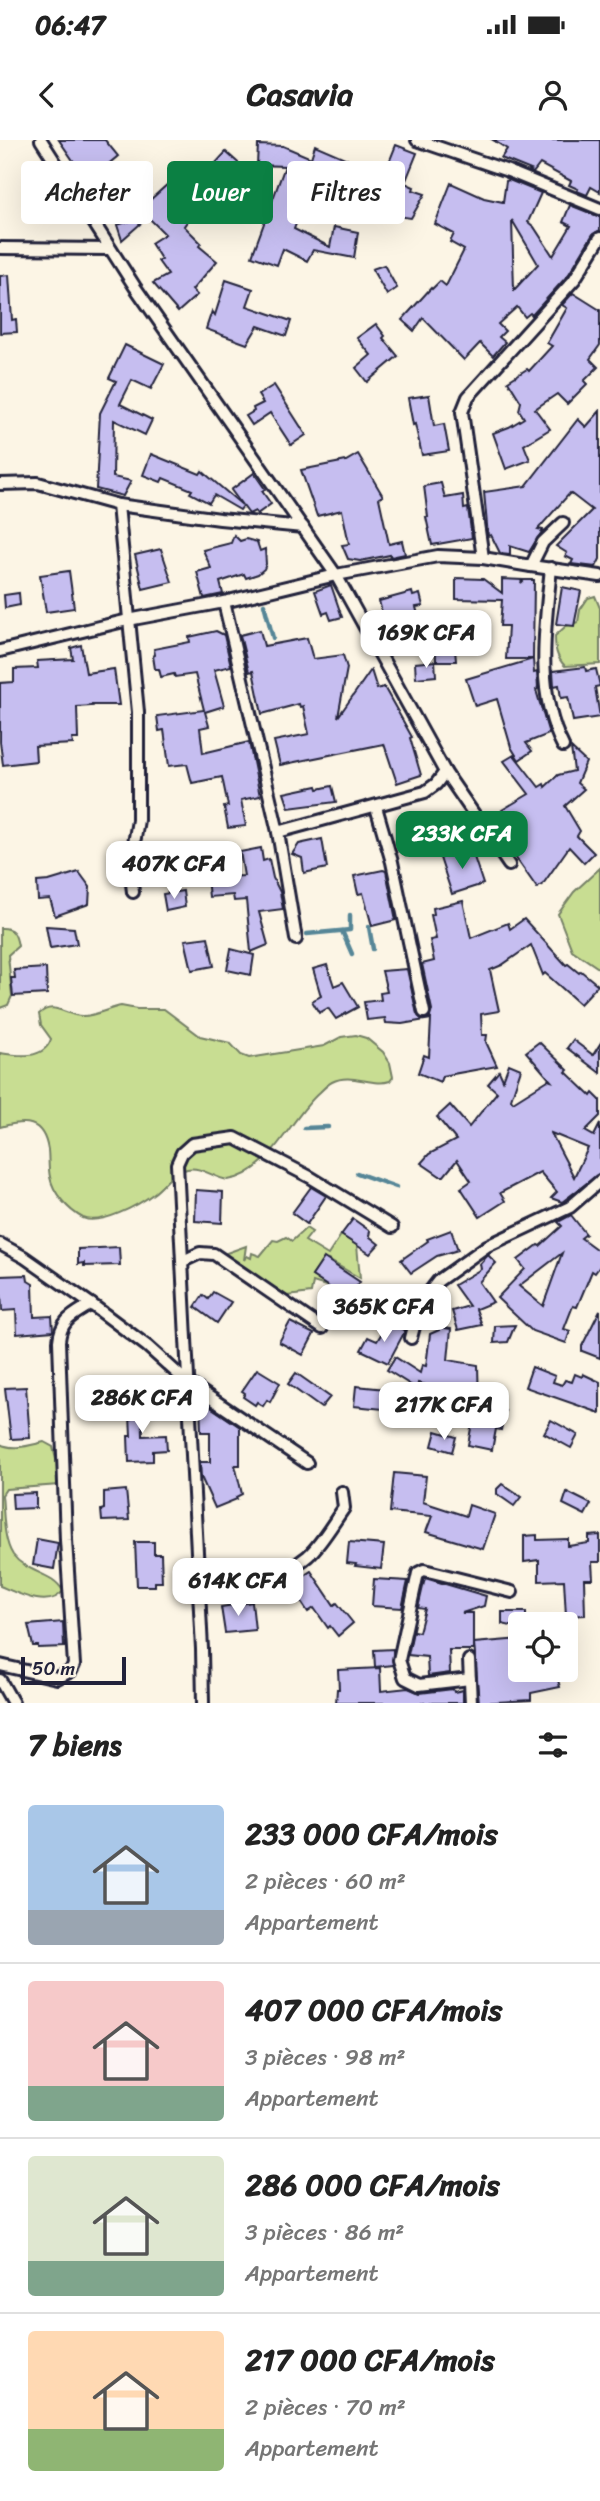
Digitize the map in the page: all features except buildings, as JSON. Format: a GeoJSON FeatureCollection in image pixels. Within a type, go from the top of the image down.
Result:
{"type":"FeatureCollection","features":[{"type":"Feature","properties":{"kind":"street"},"geometry":{"type":"LineString","coordinates":[[41,140],[110,249],[336,575],[445,772],[509,865]]}},
{"type":"Feature","properties":{"kind":"street"},"geometry":{"type":"LineString","coordinates":[[417,140],[508,171],[600,209]]}},
{"type":"Feature","properties":{"kind":"street"},"geometry":{"type":"LineString","coordinates":[[483,558],[462,412],[464,404],[580,273],[600,238]]}},
{"type":"Feature","properties":{"kind":"street"},"geometry":{"type":"LineString","coordinates":[[0,248],[110,249]]}},
{"type":"Feature","properties":{"kind":"street"},"geometry":{"type":"LineString","coordinates":[[0,484],[38,483],[118,505],[303,527]]}},
{"type":"Feature","properties":{"kind":"street"},"geometry":{"type":"LineString","coordinates":[[118,505],[138,712],[138,820],[130,867],[133,892]]}},
{"type":"Feature","properties":{"kind":"street"},"geometry":{"type":"LineString","coordinates":[[531,566],[543,542],[562,523]]}},
{"type":"Feature","properties":{"kind":"street"},"geometry":{"type":"LineString","coordinates":[[0,651],[128,620],[438,556],[483,558],[599,575]]}},
{"type":"Feature","properties":{"kind":"street"},"geometry":{"type":"LineString","coordinates":[[551,568],[545,625],[545,673],[550,714],[563,746]]}},
{"type":"Feature","properties":{"kind":"street"},"geometry":{"type":"LineString","coordinates":[[224,602],[278,832],[296,939]]}},
{"type":"Feature","properties":{"kind":"street"},"geometry":{"type":"LineString","coordinates":[[278,832],[425,792],[436,784],[445,772]]}},
{"type":"Feature","properties":{"kind":"street"},"geometry":{"type":"LineString","coordinates":[[376,807],[392,862],[424,1012]]}},
{"type":"Feature","properties":{"kind":"street"},"geometry":{"type":"LineString","coordinates":[[203,1703],[177,1164],[182,1153],[192,1144],[235,1138],[310,1177],[392,1227]]}},
{"type":"Feature","properties":{"kind":"street"},"geometry":{"type":"LineString","coordinates":[[411,1338],[420,1304],[438,1281],[487,1246],[570,1207],[600,1181]]}},
{"type":"Feature","properties":{"kind":"street"},"geometry":{"type":"LineString","coordinates":[[0,1244],[24,1257],[92,1304],[147,1346],[187,1382],[307,1463]]}},
{"type":"Feature","properties":{"kind":"street"},"geometry":{"type":"LineString","coordinates":[[183,1261],[200,1254],[214,1254],[322,1328]]}},
{"type":"Feature","properties":{"kind":"street"},"geometry":{"type":"LineString","coordinates":[[0,1665],[57,1678],[71,1671],[74,1665],[66,1540],[59,1342],[60,1330],[66,1320],[92,1304]]}},
{"type":"Feature","properties":{"kind":"street"},"geometry":{"type":"LineString","coordinates":[[199,1587],[251,1581],[283,1570],[307,1556],[344,1508],[342,1492]]}},
{"type":"Feature","properties":{"kind":"street"},"geometry":{"type":"LineString","coordinates":[[470,1679],[419,1685],[405,1678],[399,1660],[418,1573],[424,1570],[512,1592]]}},
{"type":"Feature","properties":{"kind":"street"},"geometry":{"type":"LineString","coordinates":[[469,1660],[471,1703]]}},
{"type":"Feature","properties":{"kind":"street"},"geometry":{"type":"LineString","coordinates":[[0,1680],[13,1703]]}},
{"type":"Feature","properties":{"kind":"green space"},"geometry":{"type":"Polygon","coordinates":[[[595,596],[600,608],[600,664],[565,666],[557,652],[555,636],[566,626],[578,622],[580,610],[588,598],[595,596]]]}},
{"type":"Feature","properties":{"kind":"green space"},"geometry":{"type":"Polygon","coordinates":[[[600,868],[600,969],[572,950],[558,914],[574,892],[600,868]]]}},
{"type":"Feature","properties":{"kind":"green space"},"geometry":{"type":"Polygon","coordinates":[[[0,928],[13,932],[18,946],[8,955],[12,996],[8,1005],[0,1008],[0,928]]]}},
{"type":"Feature","properties":{"kind":"green space"},"geometry":{"type":"Polygon","coordinates":[[[121,1006],[164,1009],[200,1036],[230,1043],[241,1055],[249,1058],[324,1046],[341,1037],[356,1035],[366,1038],[383,1052],[390,1063],[393,1077],[390,1081],[383,1082],[347,1078],[330,1083],[309,1103],[267,1157],[243,1176],[228,1180],[198,1169],[187,1169],[172,1176],[139,1204],[109,1217],[90,1220],[77,1215],[54,1189],[49,1174],[46,1140],[42,1132],[32,1124],[25,1123],[0,1127],[0,1053],[30,1055],[48,1046],[51,1039],[41,1025],[39,1014],[44,1010],[55,1008],[86,1016],[121,1006]]]}},
{"type":"Feature","properties":{"kind":"green space"},"geometry":{"type":"Polygon","coordinates":[[[306,1228],[312,1232],[305,1241],[328,1255],[341,1235],[357,1245],[360,1278],[328,1260],[325,1266],[317,1269],[312,1276],[329,1287],[313,1282],[311,1293],[287,1296],[218,1256],[246,1246],[244,1260],[247,1256],[251,1258],[252,1253],[260,1256],[273,1240],[286,1237],[292,1241],[306,1228]]]}},
{"type":"Feature","properties":{"kind":"green space"},"geometry":{"type":"Polygon","coordinates":[[[44,1442],[53,1447],[60,1476],[59,1485],[6,1489],[2,1495],[6,1534],[13,1555],[25,1566],[53,1580],[63,1591],[57,1597],[41,1600],[0,1586],[0,1444],[16,1447],[44,1442]]]}},
{"type":"Feature","properties":{"kind":"waterway"},"geometry":{"type":"LineString","coordinates":[[264,604],[273,638]]}},
{"type":"Feature","properties":{"kind":"waterway"},"geometry":{"type":"LineString","coordinates":[[307,934],[350,930],[350,915]]}},
{"type":"Feature","properties":{"kind":"waterway"},"geometry":{"type":"LineString","coordinates":[[369,927],[373,949]]}},
{"type":"Feature","properties":{"kind":"waterway"},"geometry":{"type":"LineString","coordinates":[[342,931],[352,954]]}},
{"type":"Feature","properties":{"kind":"waterway"},"geometry":{"type":"LineString","coordinates":[[304,1128],[328,1127]]}},
{"type":"Feature","properties":{"kind":"waterway"},"geometry":{"type":"LineString","coordinates":[[357,1173],[396,1187]]}}]}
